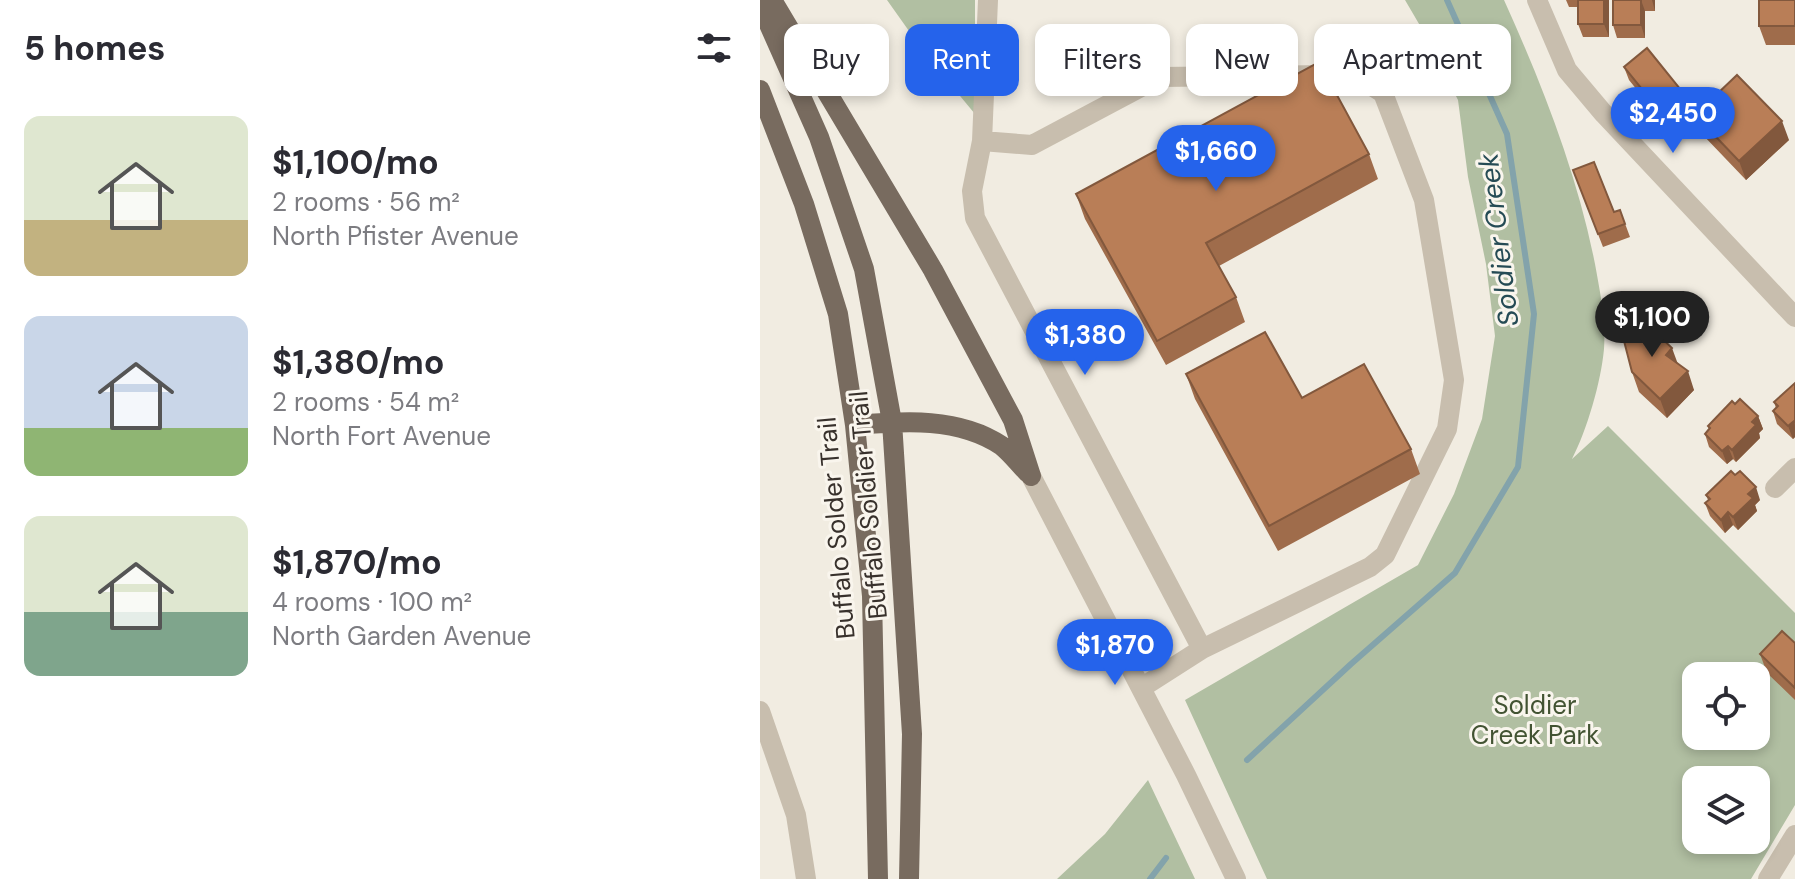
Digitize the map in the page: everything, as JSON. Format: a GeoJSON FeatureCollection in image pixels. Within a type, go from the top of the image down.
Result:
{"type":"FeatureCollection","features":[{"type":"Feature","properties":{"kind":"main road"},"geometry":{"type":"LineString","coordinates":[[772,0],[940,284],[1013,420],[1031,476]]}},
{"type":"Feature","properties":{"kind":"main road","name":"Buffalo Soldier Trail"},"geometry":{"type":"LineString","coordinates":[[760,4],[819,137],[864,269],[892,422],[912,734],[909,879]]}},
{"type":"Feature","properties":{"kind":"main road","name":"Buffalo Solder Trail"},"geometry":{"type":"LineString","coordinates":[[760,90],[804,204],[838,314],[855,425],[872,596],[878,879]]}},
{"type":"Feature","properties":{"kind":"main road"},"geometry":{"type":"LineString","coordinates":[[855,425],[892,422],[950,425],[981,434],[1004,448],[1031,476]]}},
{"type":"Feature","properties":{"kind":"street"},"geometry":{"type":"LineString","coordinates":[[988,0],[982,141],[972,191],[975,218],[1202,649]]}},
{"type":"Feature","properties":{"kind":"street"},"geometry":{"type":"LineString","coordinates":[[1537,0],[1567,70],[1604,114],[1795,317]]}},
{"type":"Feature","properties":{"kind":"street"},"geometry":{"type":"LineString","coordinates":[[982,141],[1032,145],[1160,77],[1326,75],[1361,79],[1383,93],[1424,200],[1454,380],[1447,429],[1385,555],[1370,567],[1202,649],[1141,688]]}},
{"type":"Feature","properties":{"kind":"street"},"geometry":{"type":"LineString","coordinates":[[1775,488],[1795,468]]}},
{"type":"Feature","properties":{"kind":"street"},"geometry":{"type":"LineString","coordinates":[[1031,476],[1236,879]]}},
{"type":"Feature","properties":{"kind":"street"},"geometry":{"type":"LineString","coordinates":[[760,711],[796,815],[806,879]]}},
{"type":"Feature","properties":{"kind":"street"},"geometry":{"type":"LineString","coordinates":[[1768,879],[1795,835]]}},
{"type":"Feature","properties":{"kind":"green space"},"geometry":{"type":"Polygon","coordinates":[[[887,0],[975,0],[975,24],[905,25],[887,0]]]}},
{"type":"Feature","properties":{"kind":"green space","name":"Soldier Creek Park"},"geometry":{"type":"Polygon","coordinates":[[[1405,0],[1504,0],[1557,129],[1579,196],[1599,285],[1604,327],[1597,391],[1572,459],[1608,426],[1795,613],[1795,805],[1770,847],[1770,766],[1682,766],[1682,854],[1766,854],[1751,879],[1267,879],[1185,700],[1418,565],[1454,494],[1482,419],[1495,336],[1456,96],[1511,96],[1511,24],[1419,24],[1405,0]]]}},
{"type":"Feature","properties":{"kind":"green space"},"geometry":{"type":"Polygon","coordinates":[[[960,96],[975,96],[975,114],[960,96]]]}},
{"type":"Feature","properties":{"kind":"green space"},"geometry":{"type":"Polygon","coordinates":[[[1148,780],[1195,879],[1057,879],[1105,834],[1148,780]]]}},
{"type":"Feature","properties":{"kind":"building"},"geometry":{"type":"Polygon","coordinates":[[[1578,0],[1604,0],[1604,24],[1578,24],[1578,0]]]}},
{"type":"Feature","properties":{"kind":"building"},"geometry":{"type":"Polygon","coordinates":[[[1613,0],[1641,0],[1641,25],[1613,25],[1613,0]]]}},
{"type":"Feature","properties":{"kind":"building"},"geometry":{"type":"Polygon","coordinates":[[[1759,0],[1795,0],[1795,26],[1759,26],[1759,0]]]}},
{"type":"Feature","properties":{"kind":"building"},"geometry":{"type":"Polygon","coordinates":[[[1647,48],[1681,90],[1658,109],[1624,67],[1647,48]]]}},
{"type":"Feature","properties":{"kind":"building"},"geometry":{"type":"Polygon","coordinates":[[[1314,65],[1314,96],[1337,96],[1369,154],[1206,243],[1236,297],[1157,341],[1076,194],[1256,96],[1298,96],[1298,73],[1314,65]]]}},
{"type":"Feature","properties":{"kind":"building"},"geometry":{"type":"Polygon","coordinates":[[[1737,75],[1782,121],[1739,161],[1695,115],[1737,75]]]}},
{"type":"Feature","properties":{"kind":"building"},"geometry":{"type":"Polygon","coordinates":[[[1594,162],[1614,212],[1620,210],[1625,224],[1598,234],[1573,170],[1594,162]]]}},
{"type":"Feature","properties":{"kind":"building"},"geometry":{"type":"Polygon","coordinates":[[[1645,318],[1647,329],[1652,329],[1672,348],[1666,355],[1688,371],[1660,399],[1632,372],[1623,337],[1632,335],[1629,321],[1645,318]]]}},
{"type":"Feature","properties":{"kind":"building"},"geometry":{"type":"Polygon","coordinates":[[[1265,332],[1302,398],[1364,364],[1411,449],[1269,526],[1186,374],[1265,332]]]}},
{"type":"Feature","properties":{"kind":"building"},"geometry":{"type":"Polygon","coordinates":[[[1795,383],[1795,423],[1788,426],[1773,411],[1778,406],[1774,402],[1795,383]]]}},
{"type":"Feature","properties":{"kind":"building"},"geometry":{"type":"Polygon","coordinates":[[[1740,399],[1758,416],[1752,422],[1756,425],[1732,450],[1728,446],[1722,451],[1705,434],[1710,428],[1708,426],[1732,401],[1735,404],[1740,399]]]}},
{"type":"Feature","properties":{"kind":"building"},"geometry":{"type":"Polygon","coordinates":[[[1731,471],[1735,475],[1740,471],[1756,487],[1748,494],[1753,498],[1733,517],[1728,512],[1721,520],[1705,503],[1710,499],[1706,495],[1731,471]]]}},
{"type":"Feature","properties":{"kind":"building"},"geometry":{"type":"Polygon","coordinates":[[[1782,631],[1795,643],[1795,688],[1770,662],[1760,654],[1782,631]]]}},
{"type":"Feature","properties":{"kind":"waterway","name":"Soldier Creek"},"geometry":{"type":"LineString","coordinates":[[1247,760],[1455,573],[1518,467],[1534,314],[1507,134],[1447,0]]}},
{"type":"Feature","properties":{"kind":"waterway","name":"Soldier Creek"},"geometry":{"type":"LineString","coordinates":[[1150,879],[1166,858]]}}]}
